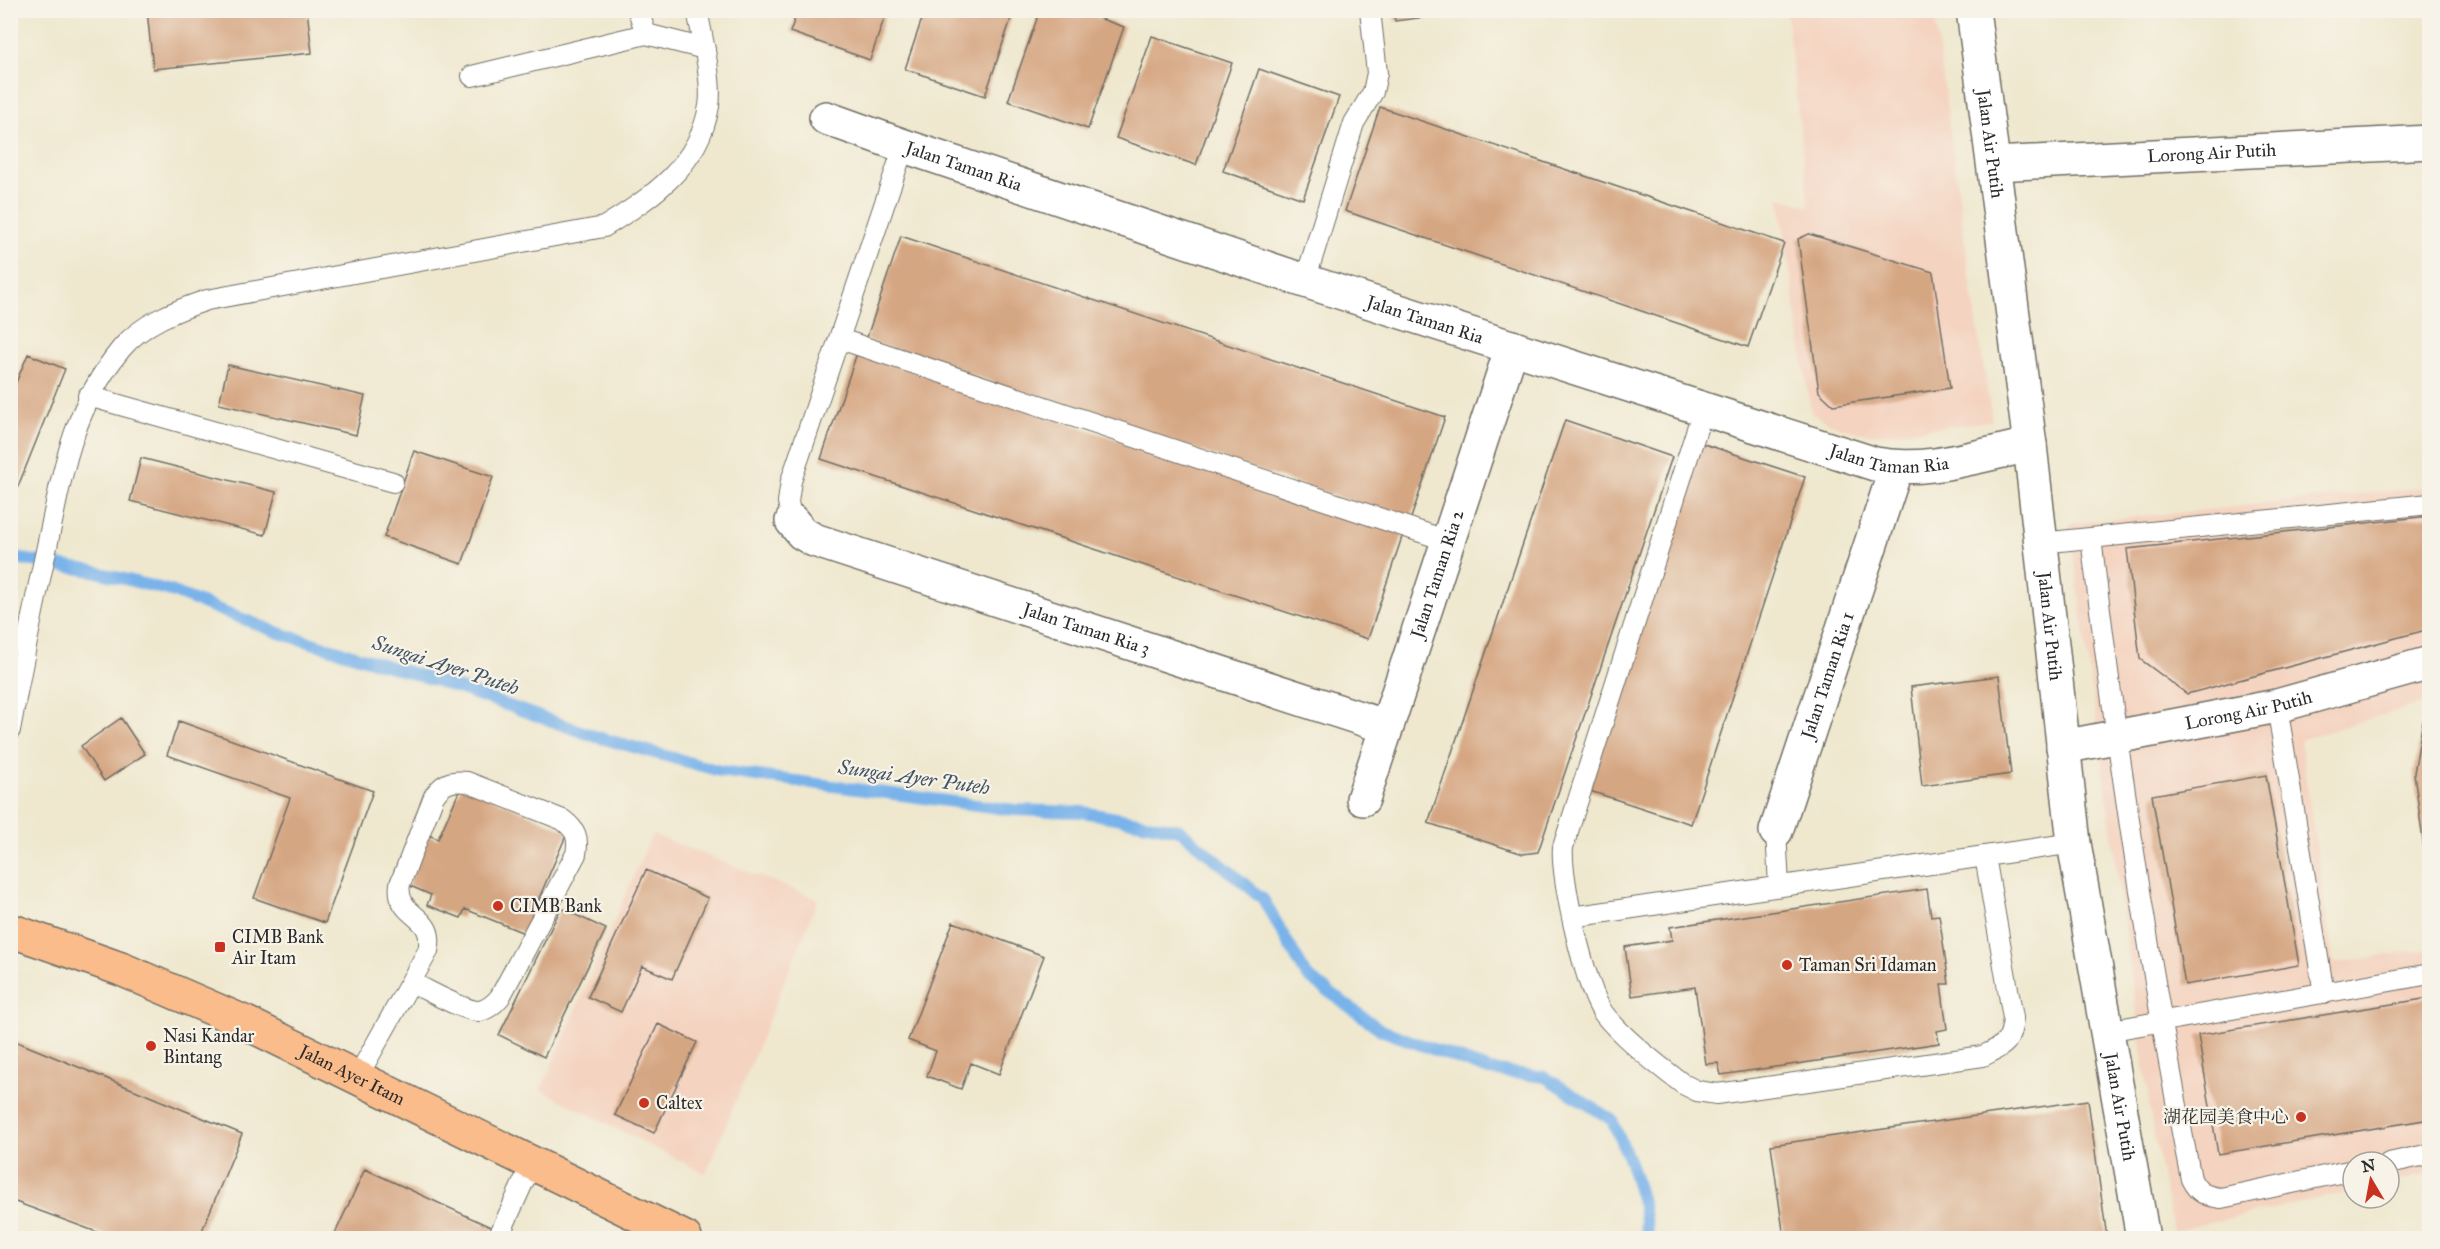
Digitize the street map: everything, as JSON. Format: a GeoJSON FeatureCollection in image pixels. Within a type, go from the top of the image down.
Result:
{"type":"FeatureCollection","features":[{"type":"Feature","properties":{"kind":"main road","name":"Jalan Ayer Itam"},"geometry":{"type":"LineString","coordinates":[[10,930],[131,973],[246,1023],[358,1076],[531,1165],[652,1232],[685,1239]]}},
{"type":"Feature","properties":{"kind":"street","name":"Jalan Air Putih"},"geometry":{"type":"LineString","coordinates":[[1973,10],[2030,445],[2074,843],[2143,1239]]}},
{"type":"Feature","properties":{"kind":"street","name":"Jalan Taman Ria"},"geometry":{"type":"LineString","coordinates":[[826,117],[904,146],[1305,280],[1703,410],[1896,468],[1934,465],[2030,445]]}},
{"type":"Feature","properties":{"kind":"street","name":"Lorong Air Putih"},"geometry":{"type":"LineString","coordinates":[[1994,164],[2430,142]]}},
{"type":"Feature","properties":{"kind":"street","name":"Jalan Taman Ria 2"},"geometry":{"type":"LineString","coordinates":[[1363,799],[1512,347]]}},
{"type":"Feature","properties":{"kind":"street","name":"Jalan Taman Ria 1"},"geometry":{"type":"LineString","coordinates":[[1776,831],[1896,468]]}},
{"type":"Feature","properties":{"kind":"street","name":"Jalan Taman Ria 3"},"geometry":{"type":"LineString","coordinates":[[792,521],[801,533],[814,540],[1387,727]]}},
{"type":"Feature","properties":{"kind":"street","name":"Lorong Air Putih"},"geometry":{"type":"LineString","coordinates":[[2063,747],[2277,706],[2430,663]]}},
{"type":"Feature","properties":{"kind":"lane"},"geometry":{"type":"LineString","coordinates":[[638,10],[646,34]]}},
{"type":"Feature","properties":{"kind":"lane"},"geometry":{"type":"LineString","coordinates":[[10,730],[55,506],[74,430],[88,396],[123,347],[152,324],[177,310],[207,300],[604,227],[654,195],[694,151],[709,105],[705,50],[697,10]]}},
{"type":"Feature","properties":{"kind":"lane"},"geometry":{"type":"LineString","coordinates":[[1305,280],[1354,123],[1373,92],[1377,73],[1377,53],[1370,10]]}},
{"type":"Feature","properties":{"kind":"lane"},"geometry":{"type":"LineString","coordinates":[[472,76],[646,34],[705,50]]}},
{"type":"Feature","properties":{"kind":"lane"},"geometry":{"type":"LineString","coordinates":[[792,521],[788,501],[791,481],[904,146]]}},
{"type":"Feature","properties":{"kind":"lane"},"geometry":{"type":"LineString","coordinates":[[840,339],[1448,541]]}},
{"type":"Feature","properties":{"kind":"lane"},"geometry":{"type":"LineString","coordinates":[[88,396],[393,482]]}},
{"type":"Feature","properties":{"kind":"lane"},"geometry":{"type":"LineString","coordinates":[[1703,410],[1563,847],[1563,877],[1572,917],[1596,999],[1604,1014],[1670,1075],[1698,1091],[1717,1094],[1983,1056],[2001,1047],[2011,1036],[2013,1018],[1985,856]]}},
{"type":"Feature","properties":{"kind":"lane"},"geometry":{"type":"LineString","coordinates":[[2040,543],[2430,504]]}},
{"type":"Feature","properties":{"kind":"lane"},"geometry":{"type":"LineString","coordinates":[[2091,538],[2115,737],[2160,1023],[2190,1179],[2197,1190],[2207,1197],[2220,1198],[2341,1173]]}},
{"type":"Feature","properties":{"kind":"lane"},"geometry":{"type":"LineString","coordinates":[[2277,706],[2324,994]]}},
{"type":"Feature","properties":{"kind":"lane"},"geometry":{"type":"LineString","coordinates":[[358,1076],[428,951],[431,938],[428,926],[402,906],[398,895],[400,884],[434,796],[441,786],[454,781],[467,782],[563,820],[574,828],[579,841],[576,854],[500,997],[492,1007],[480,1011],[468,1009],[412,983]]}},
{"type":"Feature","properties":{"kind":"lane","name":"Jalan Taman Ria 1"},"geometry":{"type":"LineString","coordinates":[[1776,831],[1779,886]]}},
{"type":"Feature","properties":{"kind":"lane"},"geometry":{"type":"LineString","coordinates":[[1572,917],[2074,843]]}},
{"type":"Feature","properties":{"kind":"lane"},"geometry":{"type":"LineString","coordinates":[[2107,1031],[2430,974]]}},
{"type":"Feature","properties":{"kind":"lane"},"geometry":{"type":"LineString","coordinates":[[2401,1160],[2430,1154]]}},
{"type":"Feature","properties":{"kind":"lane"},"geometry":{"type":"LineString","coordinates":[[498,1239],[531,1165]]}},
{"type":"Feature","properties":{"kind":"shaded area"},"geometry":{"type":"Polygon","coordinates":[[[1786,11],[1934,11],[1967,258],[1992,421],[1871,435],[1843,429],[1811,414],[1779,197],[1809,206],[1786,11]]]}},
{"type":"Feature","properties":{"kind":"shaded area"},"geometry":{"type":"Polygon","coordinates":[[[2429,487],[2429,701],[2300,740],[2334,963],[2429,949],[2429,1174],[2401,1180],[2401,1150],[2341,1150],[2341,1194],[2173,1231],[2152,1125],[2069,524],[2429,487]]]}},
{"type":"Feature","properties":{"kind":"shaded area"},"geometry":{"type":"Polygon","coordinates":[[[652,834],[818,899],[706,1174],[541,1090],[652,834]]]}},
{"type":"Feature","properties":{"kind":"building"},"geometry":{"type":"Polygon","coordinates":[[[147,10],[307,10],[312,53],[153,69],[147,10]]]}},
{"type":"Feature","properties":{"kind":"building"},"geometry":{"type":"Polygon","coordinates":[[[798,10],[887,10],[870,60],[790,32],[798,10]]]}},
{"type":"Feature","properties":{"kind":"building"},"geometry":{"type":"Polygon","coordinates":[[[925,10],[1014,10],[985,96],[905,69],[925,10]]]}},
{"type":"Feature","properties":{"kind":"building"},"geometry":{"type":"Polygon","coordinates":[[[1040,10],[1076,10],[1124,27],[1088,129],[1008,101],[1040,10]]]}},
{"type":"Feature","properties":{"kind":"building"},"geometry":{"type":"Polygon","coordinates":[[[1393,10],[1465,10],[1465,12],[1395,21],[1393,10]]]}},
{"type":"Feature","properties":{"kind":"building"},"geometry":{"type":"Polygon","coordinates":[[[1152,36],[1232,63],[1196,165],[1116,138],[1152,36]]]}},
{"type":"Feature","properties":{"kind":"building"},"geometry":{"type":"Polygon","coordinates":[[[1259,69],[1339,97],[1303,199],[1223,171],[1259,69]]]}},
{"type":"Feature","properties":{"kind":"building"},"geometry":{"type":"Polygon","coordinates":[[[1380,107],[1784,243],[1748,347],[1345,211],[1380,107]]]}},
{"type":"Feature","properties":{"kind":"building"},"geometry":{"type":"Polygon","coordinates":[[[1809,234],[1933,272],[1950,388],[1833,405],[1819,392],[1798,239],[1809,234]]]}},
{"type":"Feature","properties":{"kind":"building"},"geometry":{"type":"Polygon","coordinates":[[[901,236],[1445,417],[1410,521],[866,340],[901,236]]]}},
{"type":"Feature","properties":{"kind":"building"},"geometry":{"type":"Polygon","coordinates":[[[857,353],[1403,534],[1368,639],[821,459],[857,353]]]}},
{"type":"Feature","properties":{"kind":"building"},"geometry":{"type":"Polygon","coordinates":[[[28,354],[65,369],[15,494],[10,492],[10,397],[28,354]]]}},
{"type":"Feature","properties":{"kind":"building"},"geometry":{"type":"Polygon","coordinates":[[[228,365],[365,396],[356,435],[219,404],[228,365]]]}},
{"type":"Feature","properties":{"kind":"building"},"geometry":{"type":"Polygon","coordinates":[[[1565,420],[1672,457],[1538,852],[1523,854],[1428,823],[1565,420]]]}},
{"type":"Feature","properties":{"kind":"building"},"geometry":{"type":"Polygon","coordinates":[[[1701,443],[1805,477],[1691,824],[1587,790],[1701,443]]]}},
{"type":"Feature","properties":{"kind":"building"},"geometry":{"type":"Polygon","coordinates":[[[414,451],[493,477],[462,564],[384,537],[414,451]]]}},
{"type":"Feature","properties":{"kind":"building"},"geometry":{"type":"Polygon","coordinates":[[[141,458],[276,492],[265,535],[130,501],[141,458]]]}},
{"type":"Feature","properties":{"kind":"building"},"geometry":{"type":"Polygon","coordinates":[[[2430,516],[2430,629],[2187,694],[2140,659],[2127,549],[2430,516]]]}},
{"type":"Feature","properties":{"kind":"building"},"geometry":{"type":"Polygon","coordinates":[[[1999,676],[2011,774],[1922,786],[1911,687],[1999,676]]]}},
{"type":"Feature","properties":{"kind":"building"},"geometry":{"type":"Polygon","coordinates":[[[121,718],[145,754],[104,781],[81,746],[121,718]]]}},
{"type":"Feature","properties":{"kind":"building"},"geometry":{"type":"Polygon","coordinates":[[[2430,720],[2430,878],[2428,878],[2414,773],[2423,721],[2430,720]]]}},
{"type":"Feature","properties":{"kind":"building"},"geometry":{"type":"Polygon","coordinates":[[[179,721],[373,791],[325,923],[254,898],[290,798],[167,755],[179,721]]]}},
{"type":"Feature","properties":{"kind":"building"},"geometry":{"type":"Polygon","coordinates":[[[2266,775],[2299,965],[2185,985],[2152,795],[2266,775]]]}},
{"type":"Feature","properties":{"kind":"building"},"geometry":{"type":"Polygon","coordinates":[[[462,785],[568,831],[524,933],[465,909],[461,918],[427,905],[431,895],[408,885],[429,835],[438,839],[462,785]]]}},
{"type":"Feature","properties":{"kind":"building"},"geometry":{"type":"Polygon","coordinates":[[[646,870],[708,898],[672,979],[642,966],[621,1012],[588,997],[646,870]]]}},
{"type":"Feature","properties":{"kind":"building","name":"Taman Sri Idaman"},"geometry":{"type":"Polygon","coordinates":[[[1927,889],[1931,916],[1939,915],[1949,984],[1941,984],[1947,1029],[1937,1031],[1939,1043],[1721,1075],[1718,1063],[1706,1064],[1695,987],[1632,996],[1625,947],[1672,940],[1670,927],[1927,889]]]}},
{"type":"Feature","properties":{"kind":"building"},"geometry":{"type":"Polygon","coordinates":[[[561,908],[606,929],[544,1057],[499,1035],[561,908]]]}},
{"type":"Feature","properties":{"kind":"building"},"geometry":{"type":"Polygon","coordinates":[[[953,922],[1044,956],[999,1074],[971,1063],[961,1089],[927,1076],[936,1051],[908,1040],[953,922]]]}},
{"type":"Feature","properties":{"kind":"building"},"geometry":{"type":"Polygon","coordinates":[[[2430,998],[2430,1119],[2218,1154],[2198,1035],[2430,998]]]}},
{"type":"Feature","properties":{"kind":"building","name":"Caltex"},"geometry":{"type":"Polygon","coordinates":[[[658,1024],[697,1042],[654,1133],[615,1115],[658,1024]]]}},
{"type":"Feature","properties":{"kind":"building"},"geometry":{"type":"Polygon","coordinates":[[[10,1039],[242,1134],[199,1238],[113,1238],[10,1200],[10,1039]]]}},
{"type":"Feature","properties":{"kind":"building"},"geometry":{"type":"Polygon","coordinates":[[[2088,1100],[2107,1238],[1784,1238],[1771,1145],[2088,1100]]]}},
{"type":"Feature","properties":{"kind":"building"},"geometry":{"type":"Polygon","coordinates":[[[365,1169],[493,1228],[488,1238],[333,1238],[365,1169]]]}},
{"type":"Feature","properties":{"kind":"waterway","name":"Sungai Ayer Puteh"},"geometry":{"type":"LineString","coordinates":[[10,557],[93,571],[171,591],[279,633],[438,681],[597,737],[720,771],[1014,810],[1083,812],[1180,830],[1263,899],[1307,976],[1381,1030],[1489,1070],[1545,1077],[1612,1120],[1630,1162],[1643,1205],[1648,1238]]}},
{"type":"Feature","properties":{"kind":"place","name":"CIMB Bank"},"geometry":{"type":"Point","coordinates":[498,906]}},
{"type":"Feature","properties":{"kind":"place","name":"CIMB Bank Air Itam"},"geometry":{"type":"Point","coordinates":[220,947]}},
{"type":"Feature","properties":{"kind":"place","name":"Taman Sri Idaman"},"geometry":{"type":"Point","coordinates":[1787,965]}},
{"type":"Feature","properties":{"kind":"place","name":"Nasi Kandar Bintang"},"geometry":{"type":"Point","coordinates":[151,1046]}},
{"type":"Feature","properties":{"kind":"place","name":"Caltex"},"geometry":{"type":"Point","coordinates":[644,1103]}},
{"type":"Feature","properties":{"kind":"place","name":"湖花园美食中心"},"geometry":{"type":"Point","coordinates":[2301,1117]}}]}
